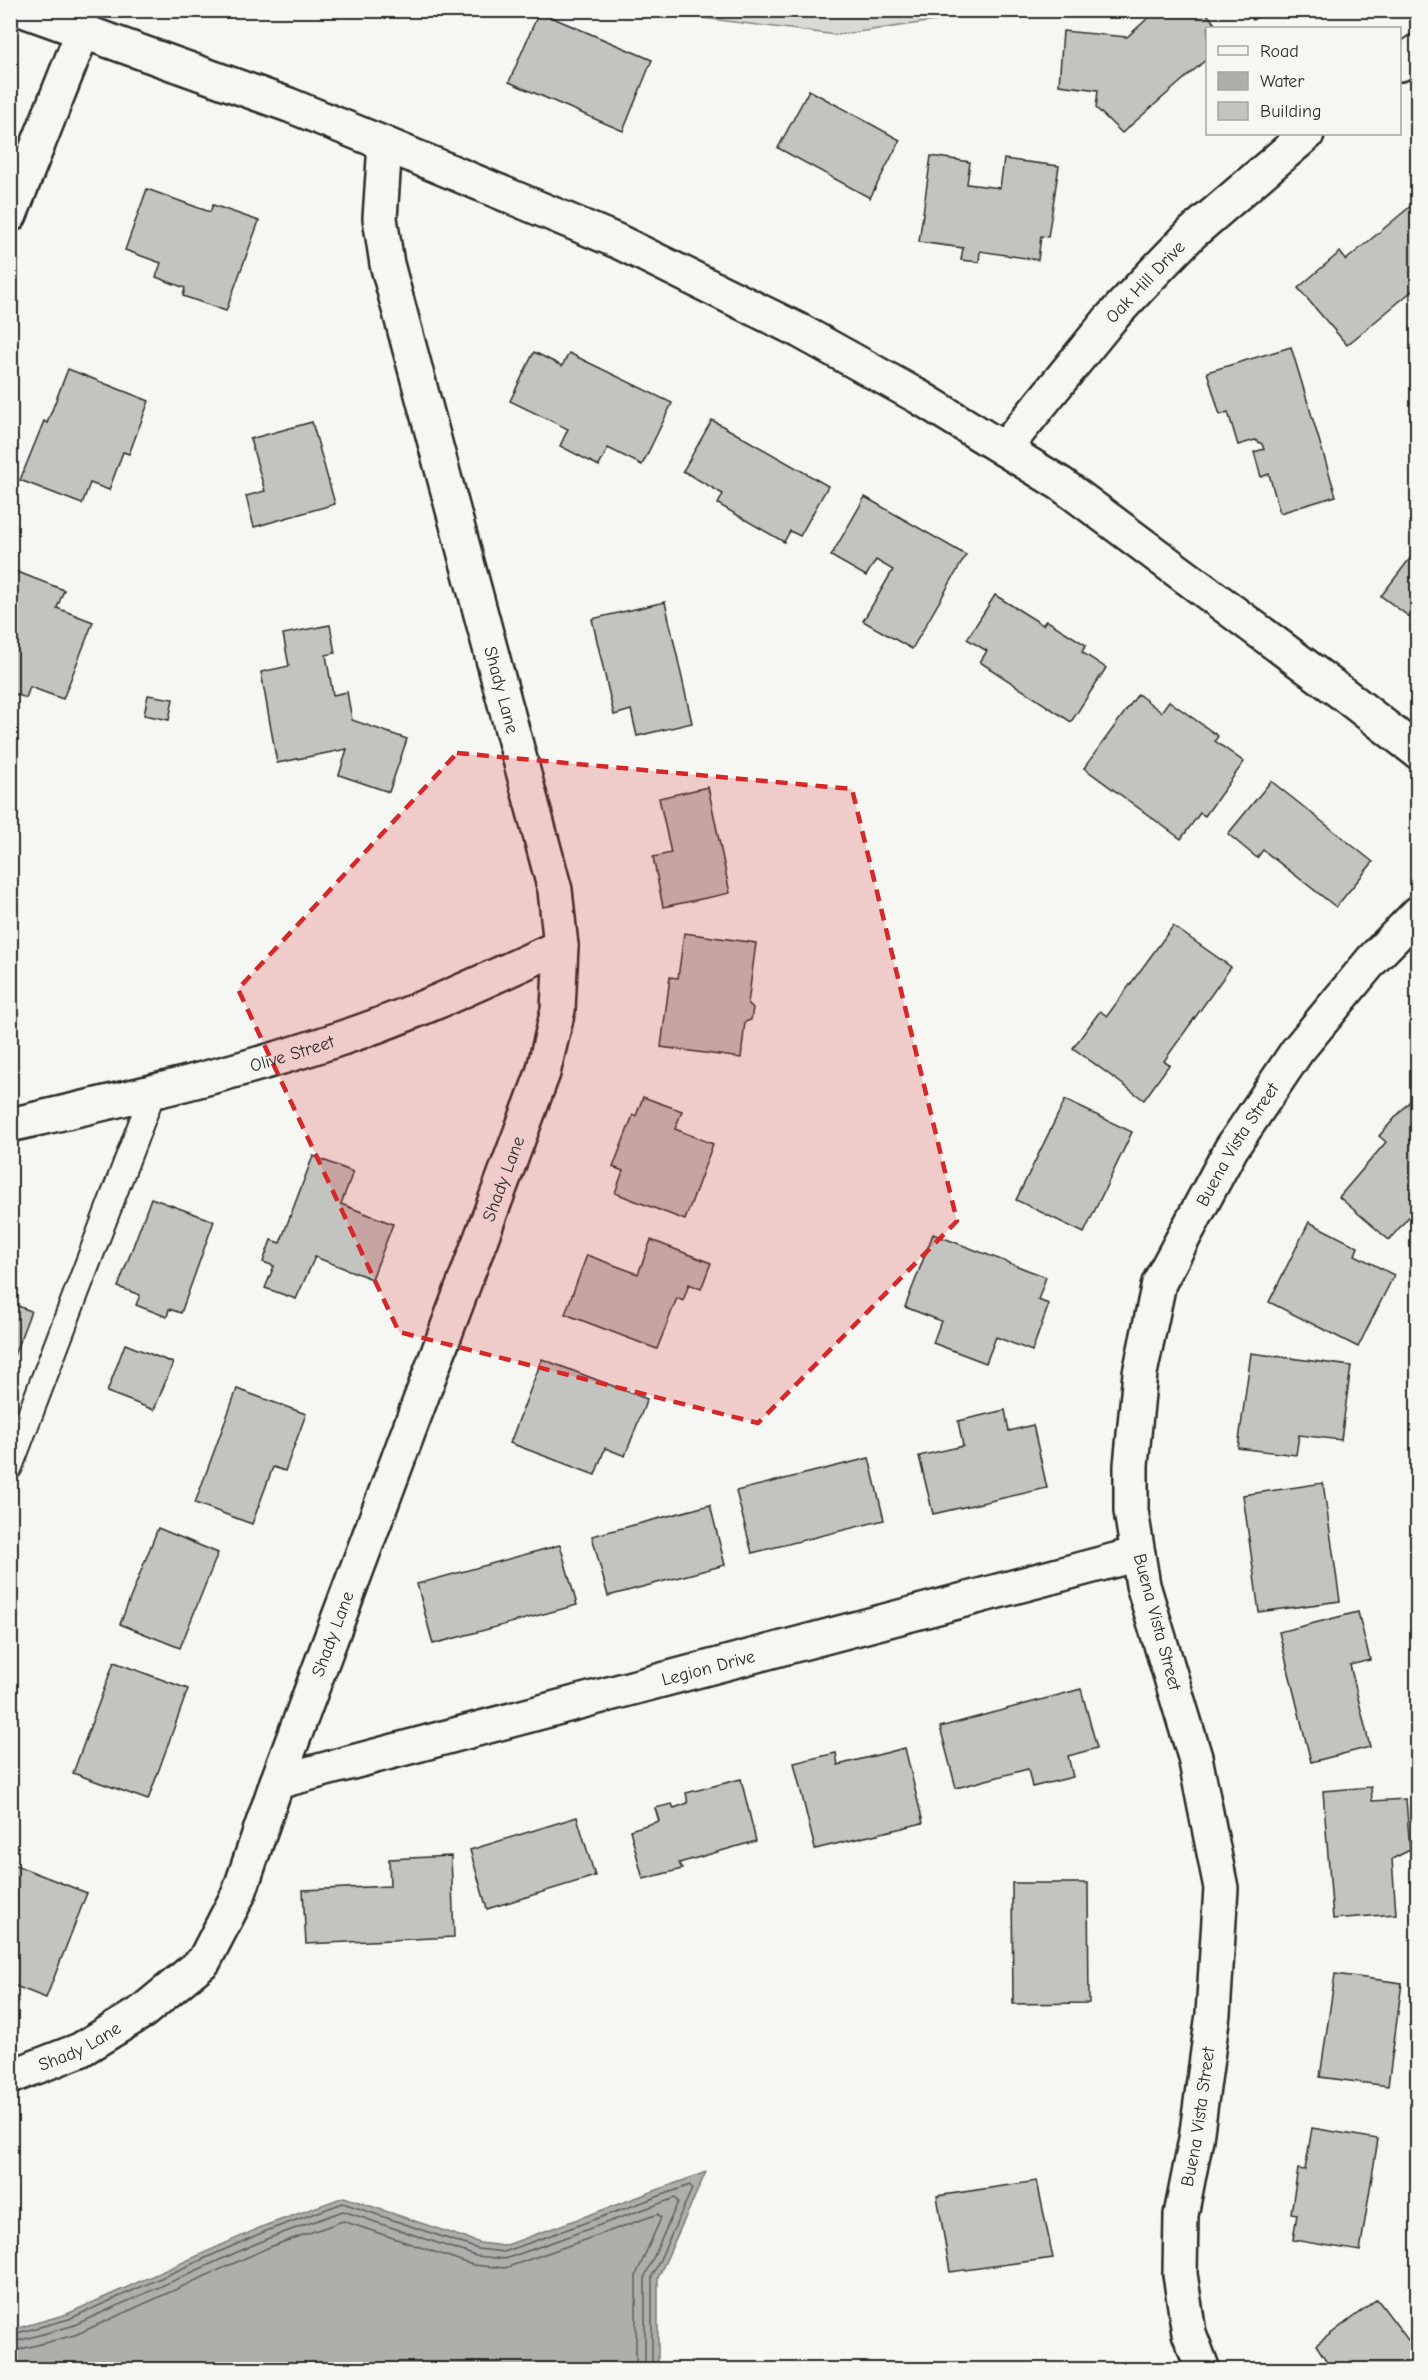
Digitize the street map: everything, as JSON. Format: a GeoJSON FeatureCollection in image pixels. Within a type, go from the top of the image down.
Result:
{"type":"FeatureCollection","features":[{"type":"Feature","properties":{"kind":"street"},"geometry":{"type":"LineString","coordinates":[[23,10],[289,105],[385,144],[637,251],[800,331],[919,397],[1060,483],[1418,752]]}},
{"type":"Feature","properties":{"kind":"street"},"geometry":{"type":"LineString","coordinates":[[10,215],[83,31]]}},
{"type":"Feature","properties":{"kind":"street"},"geometry":{"type":"LineString","coordinates":[[1401,63],[1418,51]]}},
{"type":"Feature","properties":{"kind":"street","name":"Oak Hill Drive"},"geometry":{"type":"LineString","coordinates":[[1004,449],[1110,319],[1158,267],[1192,233],[1306,135]]}},
{"type":"Feature","properties":{"kind":"street","name":"Shady Lane"},"geometry":{"type":"LineString","coordinates":[[10,2077],[80,2050],[142,2013],[204,1960],[239,1893],[277,1782],[543,1073],[558,1010],[561,946],[555,890],[387,264],[380,218],[385,144]]}},
{"type":"Feature","properties":{"kind":"street","name":"Buena Vista Street"},"geometry":{"type":"LineString","coordinates":[[1203,2370],[1189,2333],[1180,2274],[1181,2215],[1196,2139],[1213,2014],[1221,1888],[1195,1757],[1143,1585],[1131,1511],[1131,1465],[1140,1373],[1159,1282],[1231,1149],[1297,1051],[1372,960],[1418,913]]}},
{"type":"Feature","properties":{"kind":"street","name":"Olive Street"},"geometry":{"type":"LineString","coordinates":[[10,1125],[212,1078],[335,1041],[468,989],[561,946]]}},
{"type":"Feature","properties":{"kind":"street","name":"Legion Drive"},"geometry":{"type":"LineString","coordinates":[[277,1782],[1138,1554]]}},
{"type":"Feature","properties":{"kind":"lane"},"geometry":{"type":"LineString","coordinates":[[10,1467],[153,1092]]}},
{"type":"Feature","properties":{"kind":"highlighted area"},"geometry":{"type":"Polygon","coordinates":[[[457,753],[852,789],[957,1221],[758,1423],[399,1332],[238,989],[457,753]]]}},
{"type":"Feature","properties":{"kind":"shaded area"},"geometry":{"type":"Polygon","coordinates":[[[960,10],[942,20],[836,35],[696,17],[674,11],[960,10]]]}},
{"type":"Feature","properties":{"kind":"water"},"geometry":{"type":"Polygon","coordinates":[[[706,2172],[658,2278],[658,2369],[11,2369],[11,2330],[67,2314],[264,2226],[344,2197],[480,2243],[504,2246],[706,2172]]]}},
{"type":"Feature","properties":{"kind":"building"},"geometry":{"type":"Polygon","coordinates":[[[1157,10],[1204,10],[1217,27],[1206,27],[1206,60],[1122,133],[1096,108],[1098,90],[1059,85],[1063,31],[1127,37],[1157,10]]]}},
{"type":"Feature","properties":{"kind":"building"},"geometry":{"type":"Polygon","coordinates":[[[1246,10],[1267,10],[1253,20],[1246,10]]]}},
{"type":"Feature","properties":{"kind":"building"},"geometry":{"type":"Polygon","coordinates":[[[539,12],[652,60],[623,131],[509,82],[539,12]]]}},
{"type":"Feature","properties":{"kind":"building"},"geometry":{"type":"Polygon","coordinates":[[[809,90],[900,140],[870,198],[778,148],[809,90]]]}},
{"type":"Feature","properties":{"kind":"building"},"geometry":{"type":"Polygon","coordinates":[[[931,156],[970,162],[967,184],[1000,188],[1004,159],[1059,166],[1048,237],[1041,236],[1038,260],[980,251],[979,262],[961,260],[963,248],[919,242],[931,156]]]}},
{"type":"Feature","properties":{"kind":"building"},"geometry":{"type":"Polygon","coordinates":[[[147,189],[210,212],[213,205],[259,221],[226,311],[183,296],[185,288],[156,277],[161,263],[125,250],[147,189]]]}},
{"type":"Feature","properties":{"kind":"building"},"geometry":{"type":"Polygon","coordinates":[[[1418,200],[1418,286],[1347,345],[1298,288],[1340,252],[1346,260],[1418,200]]]}},
{"type":"Feature","properties":{"kind":"building"},"geometry":{"type":"Polygon","coordinates":[[[1291,347],[1336,496],[1280,513],[1269,474],[1261,477],[1254,452],[1264,449],[1262,444],[1255,440],[1238,445],[1228,412],[1220,415],[1207,372],[1291,347]]]}},
{"type":"Feature","properties":{"kind":"building"},"geometry":{"type":"Polygon","coordinates":[[[534,352],[562,366],[569,353],[672,403],[642,465],[608,448],[599,466],[560,446],[568,429],[510,401],[534,352]]]}},
{"type":"Feature","properties":{"kind":"building"},"geometry":{"type":"Polygon","coordinates":[[[68,369],[149,401],[129,454],[123,452],[109,490],[90,483],[82,504],[20,480],[44,421],[47,423],[68,369]]]}},
{"type":"Feature","properties":{"kind":"building"},"geometry":{"type":"Polygon","coordinates":[[[712,420],[828,486],[800,536],[790,531],[784,542],[718,504],[723,494],[683,471],[712,420]]]}},
{"type":"Feature","properties":{"kind":"building"},"geometry":{"type":"Polygon","coordinates":[[[312,422],[335,504],[254,527],[246,496],[265,491],[250,439],[312,422]]]}},
{"type":"Feature","properties":{"kind":"building"},"geometry":{"type":"Polygon","coordinates":[[[865,497],[966,555],[912,649],[863,621],[893,570],[876,560],[866,576],[831,556],[865,497]]]}},
{"type":"Feature","properties":{"kind":"building"},"geometry":{"type":"Polygon","coordinates":[[[1418,548],[1418,623],[1381,596],[1418,548]]]}},
{"type":"Feature","properties":{"kind":"building"},"geometry":{"type":"Polygon","coordinates":[[[10,569],[64,590],[57,608],[93,622],[63,699],[30,687],[26,698],[10,692],[10,569]]]}},
{"type":"Feature","properties":{"kind":"building"},"geometry":{"type":"Polygon","coordinates":[[[995,595],[1043,625],[1046,620],[1086,645],[1082,652],[1106,668],[1071,722],[980,662],[987,651],[967,639],[995,595]]]}},
{"type":"Feature","properties":{"kind":"building"},"geometry":{"type":"Polygon","coordinates":[[[665,602],[692,723],[637,736],[631,710],[614,715],[592,619],[665,602]]]}},
{"type":"Feature","properties":{"kind":"building"},"geometry":{"type":"Polygon","coordinates":[[[330,625],[335,653],[326,655],[333,695],[347,692],[352,720],[407,739],[389,792],[339,775],[347,749],[277,763],[261,672],[289,666],[283,634],[330,625]]]}},
{"type":"Feature","properties":{"kind":"building"},"geometry":{"type":"Polygon","coordinates":[[[1138,694],[1161,712],[1169,701],[1218,736],[1215,741],[1244,762],[1205,816],[1200,813],[1181,839],[1084,768],[1138,694]]]}},
{"type":"Feature","properties":{"kind":"building"},"geometry":{"type":"Polygon","coordinates":[[[148,695],[173,699],[169,720],[144,715],[148,695]]]}},
{"type":"Feature","properties":{"kind":"building"},"geometry":{"type":"Polygon","coordinates":[[[1271,781],[1373,862],[1336,907],[1263,850],[1257,858],[1228,834],[1271,781]]]}},
{"type":"Feature","properties":{"kind":"building"},"geometry":{"type":"Polygon","coordinates":[[[708,787],[730,893],[663,907],[653,857],[671,853],[659,798],[708,787]]]}},
{"type":"Feature","properties":{"kind":"building"},"geometry":{"type":"Polygon","coordinates":[[[1173,926],[1231,967],[1164,1061],[1169,1065],[1144,1100],[1073,1048],[1100,1011],[1107,1016],[1173,926]]]}},
{"type":"Feature","properties":{"kind":"building"},"geometry":{"type":"Polygon","coordinates":[[[684,933],[756,943],[748,1003],[753,1008],[751,1020],[745,1022],[741,1058],[661,1047],[670,977],[678,978],[684,933]]]}},
{"type":"Feature","properties":{"kind":"building"},"geometry":{"type":"Polygon","coordinates":[[[643,1097],[682,1111],[675,1129],[713,1144],[685,1220],[615,1193],[623,1171],[613,1167],[633,1115],[636,1116],[643,1097]]]}},
{"type":"Feature","properties":{"kind":"building"},"geometry":{"type":"Polygon","coordinates":[[[1065,1100],[1132,1132],[1084,1233],[1016,1200],[1065,1100]]]}},
{"type":"Feature","properties":{"kind":"building"},"geometry":{"type":"Polygon","coordinates":[[[1409,1102],[1418,1109],[1418,1206],[1389,1240],[1339,1197],[1386,1142],[1379,1136],[1409,1102]]]}},
{"type":"Feature","properties":{"kind":"building"},"geometry":{"type":"Polygon","coordinates":[[[313,1156],[353,1172],[341,1204],[393,1224],[372,1279],[315,1257],[296,1299],[265,1288],[274,1266],[263,1262],[271,1240],[280,1243],[313,1156]]]}},
{"type":"Feature","properties":{"kind":"building"},"geometry":{"type":"Polygon","coordinates":[[[151,1198],[214,1221],[181,1313],[169,1309],[167,1317],[136,1305],[140,1295],[118,1287],[151,1198]]]}},
{"type":"Feature","properties":{"kind":"building"},"geometry":{"type":"Polygon","coordinates":[[[1309,1222],[1358,1247],[1355,1255],[1394,1275],[1358,1347],[1269,1302],[1309,1222]]]}},
{"type":"Feature","properties":{"kind":"building"},"geometry":{"type":"Polygon","coordinates":[[[933,1234],[1046,1277],[1038,1300],[1049,1304],[1032,1351],[996,1337],[986,1363],[933,1343],[941,1321],[905,1307],[933,1234]]]}},
{"type":"Feature","properties":{"kind":"building"},"geometry":{"type":"Polygon","coordinates":[[[651,1240],[711,1263],[701,1289],[689,1284],[683,1301],[677,1298],[657,1349],[565,1314],[587,1255],[638,1274],[651,1240]]]}},
{"type":"Feature","properties":{"kind":"building"},"geometry":{"type":"Polygon","coordinates":[[[10,1303],[31,1311],[10,1366],[10,1303]]]}},
{"type":"Feature","properties":{"kind":"building"},"geometry":{"type":"Polygon","coordinates":[[[125,1344],[173,1363],[154,1410],[107,1392],[125,1344]]]}},
{"type":"Feature","properties":{"kind":"building"},"geometry":{"type":"Polygon","coordinates":[[[1251,1353],[1351,1366],[1341,1440],[1299,1435],[1296,1455],[1238,1448],[1251,1353]]]}},
{"type":"Feature","properties":{"kind":"building"},"geometry":{"type":"Polygon","coordinates":[[[542,1359],[647,1399],[625,1456],[605,1448],[595,1475],[510,1443],[542,1359]]]}},
{"type":"Feature","properties":{"kind":"building"},"geometry":{"type":"Polygon","coordinates":[[[237,1389],[306,1414],[285,1471],[273,1467],[252,1524],[195,1503],[237,1389]]]}},
{"type":"Feature","properties":{"kind":"building"},"geometry":{"type":"Polygon","coordinates":[[[1005,1410],[1009,1431],[1033,1425],[1047,1488],[933,1514],[919,1456],[963,1446],[958,1421],[1005,1410]]]}},
{"type":"Feature","properties":{"kind":"building"},"geometry":{"type":"Polygon","coordinates":[[[869,1458],[884,1520],[752,1553],[736,1491],[869,1458]]]}},
{"type":"Feature","properties":{"kind":"building"},"geometry":{"type":"Polygon","coordinates":[[[1323,1483],[1340,1601],[1259,1612],[1243,1495],[1323,1483]]]}},
{"type":"Feature","properties":{"kind":"building"},"geometry":{"type":"Polygon","coordinates":[[[710,1505],[725,1565],[608,1596],[592,1536],[710,1505]]]}},
{"type":"Feature","properties":{"kind":"building"},"geometry":{"type":"Polygon","coordinates":[[[158,1528],[218,1553],[180,1648],[120,1624],[158,1528]]]}},
{"type":"Feature","properties":{"kind":"building"},"geometry":{"type":"Polygon","coordinates":[[[560,1545],[577,1605],[433,1644],[417,1584],[560,1545]]]}},
{"type":"Feature","properties":{"kind":"building"},"geometry":{"type":"Polygon","coordinates":[[[1358,1612],[1370,1660],[1350,1665],[1370,1747],[1311,1762],[1279,1632],[1358,1612]]]}},
{"type":"Feature","properties":{"kind":"building"},"geometry":{"type":"Polygon","coordinates":[[[114,1662],[188,1689],[148,1800],[73,1773],[114,1662]]]}},
{"type":"Feature","properties":{"kind":"building"},"geometry":{"type":"Polygon","coordinates":[[[1081,1689],[1097,1748],[1068,1756],[1073,1777],[1032,1787],[1028,1769],[956,1788],[940,1727],[1081,1689]]]}},
{"type":"Feature","properties":{"kind":"building"},"geometry":{"type":"Polygon","coordinates":[[[905,1748],[923,1823],[815,1849],[794,1763],[836,1753],[838,1765],[905,1748]]]}},
{"type":"Feature","properties":{"kind":"building"},"geometry":{"type":"Polygon","coordinates":[[[741,1779],[756,1841],[679,1863],[682,1869],[643,1879],[630,1830],[659,1821],[655,1808],[672,1804],[674,1808],[688,1803],[686,1793],[741,1779]]]}},
{"type":"Feature","properties":{"kind":"building"},"geometry":{"type":"Polygon","coordinates":[[[1371,1787],[1372,1801],[1406,1799],[1410,1850],[1392,1859],[1396,1914],[1333,1919],[1323,1791],[1371,1787]]]}},
{"type":"Feature","properties":{"kind":"building"},"geometry":{"type":"Polygon","coordinates":[[[577,1817],[595,1876],[487,1909],[470,1850],[577,1817]]]}},
{"type":"Feature","properties":{"kind":"building"},"geometry":{"type":"Polygon","coordinates":[[[451,1856],[454,1937],[306,1944],[303,1890],[390,1886],[389,1859],[451,1856]]]}},
{"type":"Feature","properties":{"kind":"building"},"geometry":{"type":"Polygon","coordinates":[[[10,1863],[87,1893],[46,1998],[10,1984],[10,1863]]]}},
{"type":"Feature","properties":{"kind":"building"},"geometry":{"type":"Polygon","coordinates":[[[1012,1883],[1088,1883],[1089,2003],[1013,2004],[1012,1883]]]}},
{"type":"Feature","properties":{"kind":"building"},"geometry":{"type":"Polygon","coordinates":[[[1335,1974],[1402,1983],[1388,2086],[1320,2077],[1335,1974]]]}},
{"type":"Feature","properties":{"kind":"building"},"geometry":{"type":"Polygon","coordinates":[[[1312,2128],[1378,2139],[1360,2251],[1293,2240],[1297,2214],[1291,2213],[1298,2169],[1305,2170],[1312,2128]]]}},
{"type":"Feature","properties":{"kind":"building"},"geometry":{"type":"Polygon","coordinates":[[[1037,2181],[1053,2258],[950,2272],[937,2196],[1037,2181]]]}},
{"type":"Feature","properties":{"kind":"building"},"geometry":{"type":"Polygon","coordinates":[[[1377,2299],[1408,2340],[1418,2332],[1418,2370],[1314,2370],[1326,2360],[1316,2345],[1377,2299]]]}}]}
